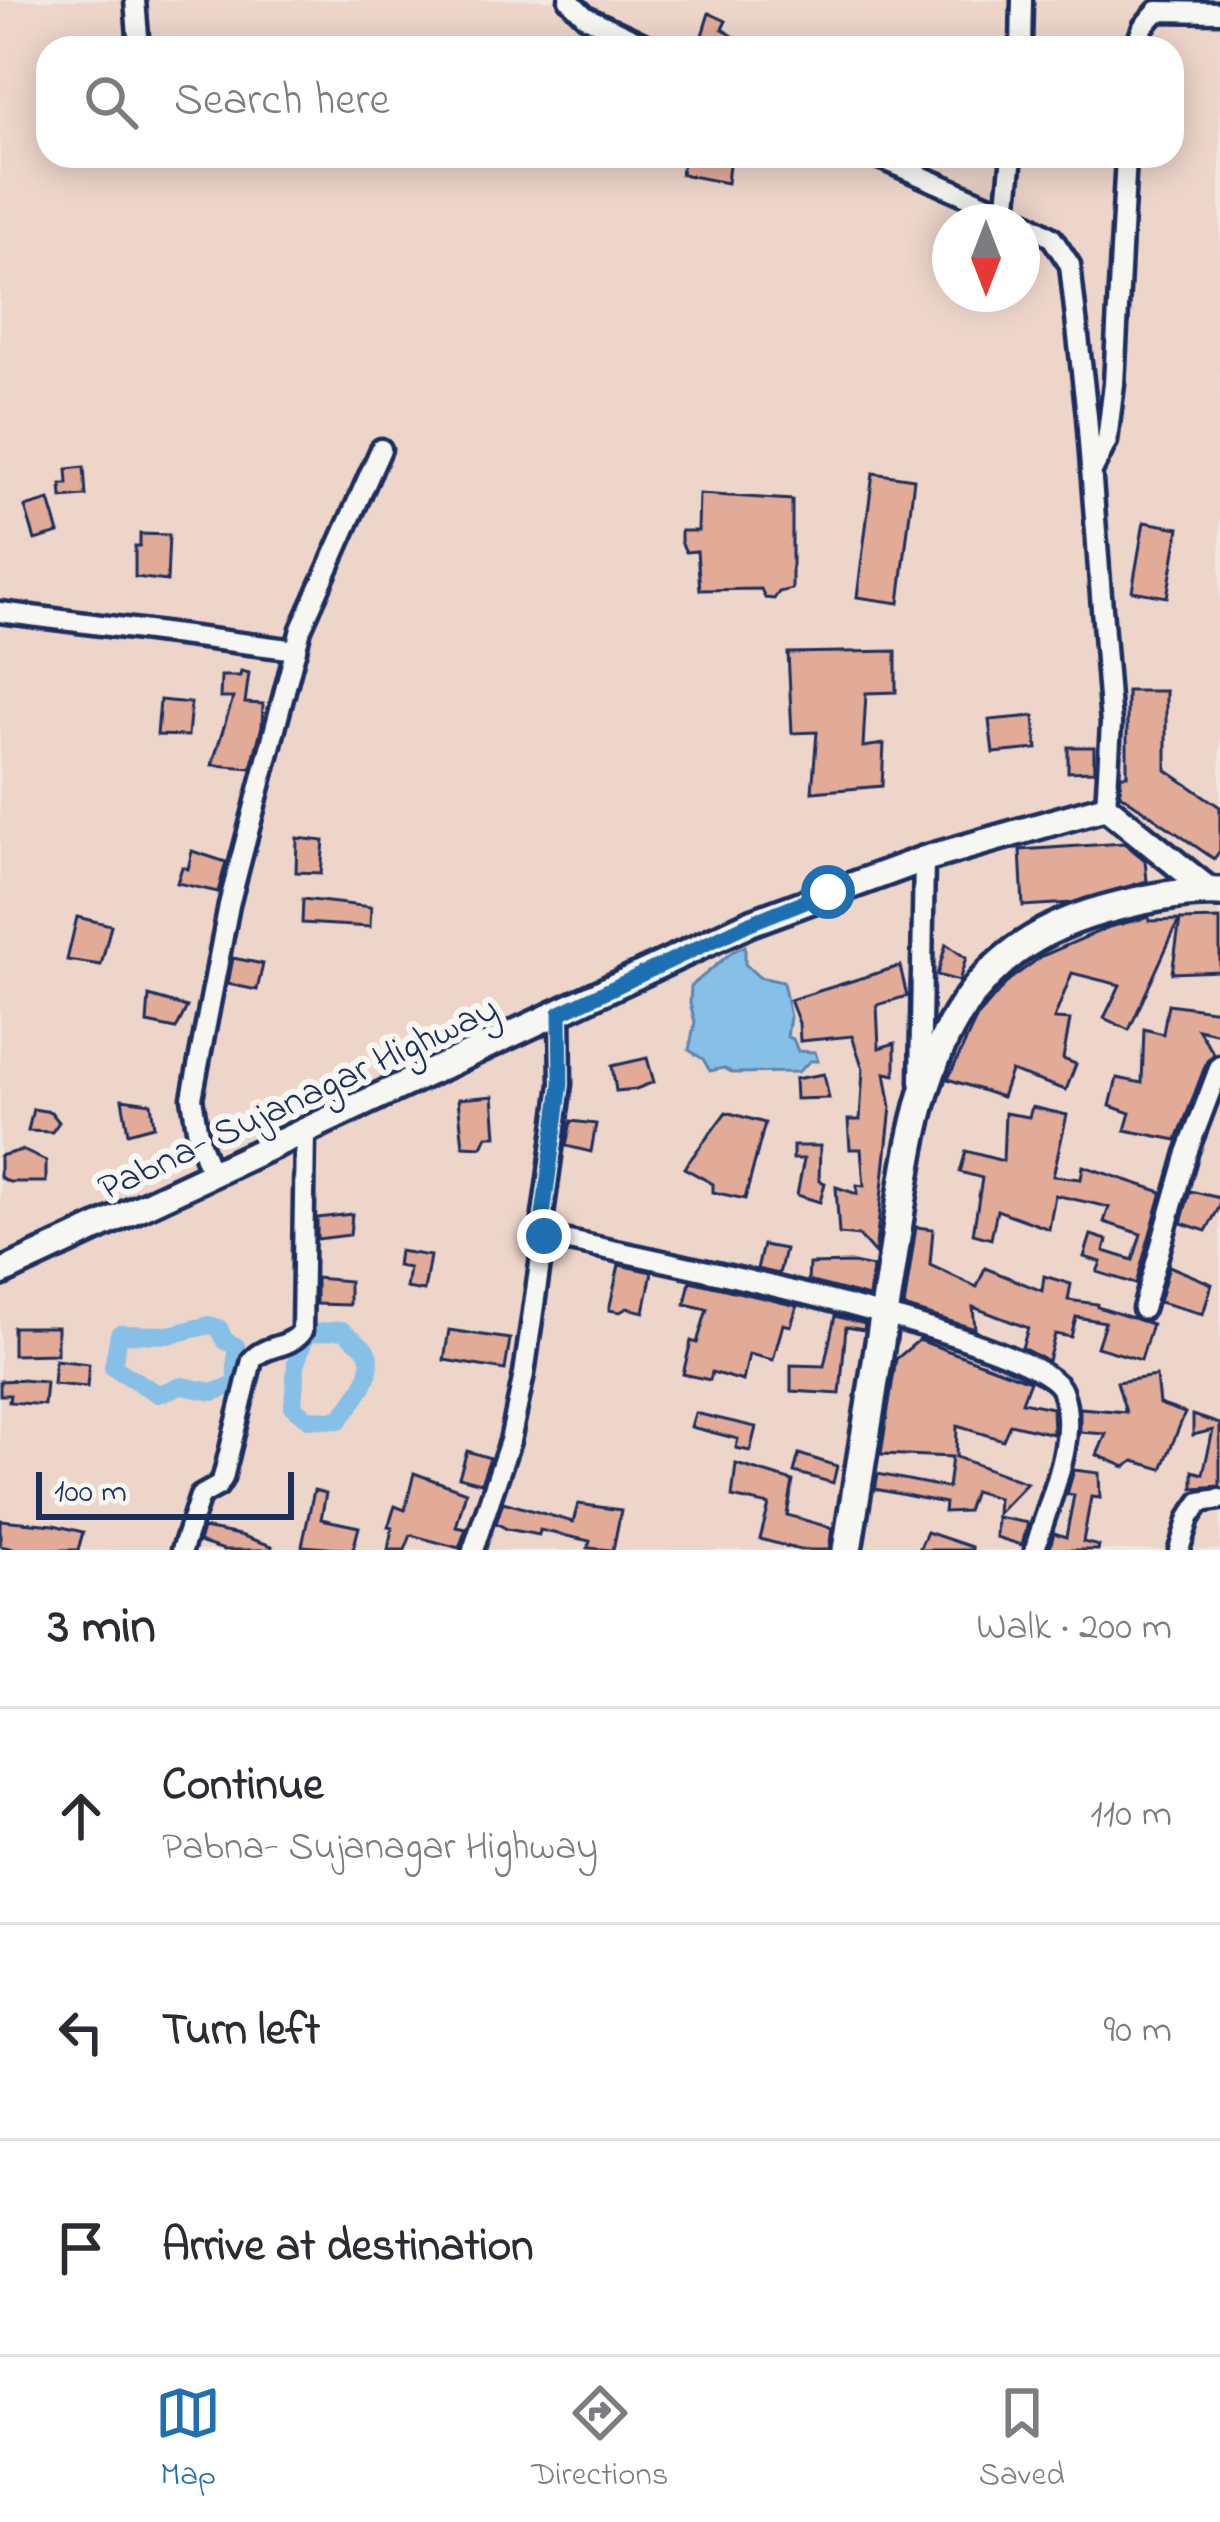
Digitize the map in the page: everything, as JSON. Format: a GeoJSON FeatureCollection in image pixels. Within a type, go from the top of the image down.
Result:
{"type":"FeatureCollection","features":[{"type":"Feature","properties":{"kind":"highway"},"geometry":{"type":"LineString","coordinates":[[848,1550],[910,1144],[929,1070],[964,1002],[1004,956],[1067,920],[1138,901],[1215,892]]}},
{"type":"Feature","properties":{"kind":"main road","name":"Pabna- Sujanagar Highway"},"geometry":{"type":"LineString","coordinates":[[0,1273],[750,923],[924,859],[1106,807]]}},
{"type":"Feature","properties":{"kind":"main road"},"geometry":{"type":"LineString","coordinates":[[1106,807],[1215,892]]}},
{"type":"Feature","properties":{"kind":"street"},"geometry":{"type":"LineString","coordinates":[[135,0],[138,36]]}},
{"type":"Feature","properties":{"kind":"street"},"geometry":{"type":"LineString","coordinates":[[569,0],[586,16],[627,36]]}},
{"type":"Feature","properties":{"kind":"street"},"geometry":{"type":"LineString","coordinates":[[1021,36],[1022,0]]}},
{"type":"Feature","properties":{"kind":"street"},"geometry":{"type":"LineString","coordinates":[[1140,36],[1157,10],[1220,12]]}},
{"type":"Feature","properties":{"kind":"street"},"geometry":{"type":"LineString","coordinates":[[903,168],[987,204]]}},
{"type":"Feature","properties":{"kind":"street"},"geometry":{"type":"LineString","coordinates":[[1007,204],[1011,168]]}},
{"type":"Feature","properties":{"kind":"street"},"geometry":{"type":"LineString","coordinates":[[1091,474],[1107,440],[1114,384],[1125,168]]}},
{"type":"Feature","properties":{"kind":"street"},"geometry":{"type":"LineString","coordinates":[[1040,231],[1052,238],[1070,265],[1111,724],[1106,807]]}},
{"type":"Feature","properties":{"kind":"street"},"geometry":{"type":"LineString","coordinates":[[212,1176],[192,1098],[229,904],[296,650],[381,449]]}},
{"type":"Feature","properties":{"kind":"street"},"geometry":{"type":"LineString","coordinates":[[0,612],[296,650]]}},
{"type":"Feature","properties":{"kind":"street"},"geometry":{"type":"LineString","coordinates":[[920,1106],[924,859]]}},
{"type":"Feature","properties":{"kind":"street"},"geometry":{"type":"LineString","coordinates":[[473,1550],[510,1441],[524,1374],[561,1084],[560,1013]]}},
{"type":"Feature","properties":{"kind":"street"},"geometry":{"type":"LineString","coordinates":[[1143,1309],[1187,1153],[1220,1066]]}},
{"type":"Feature","properties":{"kind":"street"},"geometry":{"type":"LineString","coordinates":[[182,1550],[200,1496],[223,1478],[252,1360],[258,1353],[295,1340],[302,1331],[305,1132]]}},
{"type":"Feature","properties":{"kind":"street"},"geometry":{"type":"LineString","coordinates":[[544,1236],[884,1313],[1028,1363],[1055,1378],[1066,1410],[1066,1450],[1035,1550]]}},
{"type":"Feature","properties":{"kind":"street"},"geometry":{"type":"LineString","coordinates":[[1179,1550],[1189,1518],[1200,1502],[1220,1499]]}},
{"type":"Feature","properties":{"kind":"shaded area"},"geometry":{"type":"Polygon","coordinates":[[[0,0],[1220,0],[1220,1550],[0,1550],[0,0]]]}},
{"type":"Feature","properties":{"kind":"water"},"geometry":{"type":"Polygon","coordinates":[[[745,946],[745,964],[759,977],[783,982],[790,1017],[787,1037],[798,1051],[815,1052],[818,1061],[810,1061],[798,1072],[710,1071],[689,1050],[695,1022],[691,986],[745,946]]]}},
{"type":"Feature","properties":{"kind":"building"},"geometry":{"type":"Polygon","coordinates":[[[709,13],[726,21],[722,29],[733,36],[702,36],[709,13]]]}},
{"type":"Feature","properties":{"kind":"building"},"geometry":{"type":"Polygon","coordinates":[[[682,168],[729,168],[727,183],[681,174],[682,168]]]}},
{"type":"Feature","properties":{"kind":"building"},"geometry":{"type":"Polygon","coordinates":[[[84,467],[86,496],[62,498],[67,469],[84,467]]]}},
{"type":"Feature","properties":{"kind":"building"},"geometry":{"type":"Polygon","coordinates":[[[873,473],[914,479],[899,603],[857,597],[873,473]]]}},
{"type":"Feature","properties":{"kind":"building"},"geometry":{"type":"Polygon","coordinates":[[[699,494],[792,500],[792,589],[779,592],[774,599],[765,598],[761,589],[700,590],[697,551],[686,552],[681,542],[681,531],[698,531],[699,494]]]}},
{"type":"Feature","properties":{"kind":"building"},"geometry":{"type":"Polygon","coordinates":[[[49,500],[59,533],[35,540],[25,507],[49,500]]]}},
{"type":"Feature","properties":{"kind":"building"},"geometry":{"type":"Polygon","coordinates":[[[1144,522],[1179,528],[1167,597],[1132,591],[1144,522]]]}},
{"type":"Feature","properties":{"kind":"building"},"geometry":{"type":"Polygon","coordinates":[[[140,534],[169,535],[167,581],[135,577],[140,534]]]}},
{"type":"Feature","properties":{"kind":"building"},"geometry":{"type":"Polygon","coordinates":[[[896,651],[896,692],[866,693],[863,747],[884,744],[882,786],[812,792],[817,732],[792,733],[788,653],[896,651]]]}},
{"type":"Feature","properties":{"kind":"building"},"geometry":{"type":"Polygon","coordinates":[[[241,671],[249,673],[245,703],[263,704],[251,768],[212,765],[233,698],[220,698],[221,676],[240,676],[241,671]]]}},
{"type":"Feature","properties":{"kind":"building"},"geometry":{"type":"Polygon","coordinates":[[[1127,691],[1166,691],[1166,770],[1220,807],[1220,851],[1214,859],[1120,794],[1121,775],[1127,775],[1127,691]]]}},
{"type":"Feature","properties":{"kind":"building"},"geometry":{"type":"Polygon","coordinates":[[[160,700],[191,703],[188,736],[157,735],[160,700]]]}},
{"type":"Feature","properties":{"kind":"building"},"geometry":{"type":"Polygon","coordinates":[[[1034,716],[1037,749],[993,753],[989,720],[1034,716]]]}},
{"type":"Feature","properties":{"kind":"building"},"geometry":{"type":"Polygon","coordinates":[[[1068,747],[1094,747],[1094,771],[1068,772],[1068,747]]]}},
{"type":"Feature","properties":{"kind":"building"},"geometry":{"type":"Polygon","coordinates":[[[297,838],[324,841],[321,873],[296,872],[297,838]]]}},
{"type":"Feature","properties":{"kind":"building"},"geometry":{"type":"Polygon","coordinates":[[[1124,843],[1145,860],[1147,881],[1072,903],[1023,906],[1020,850],[1124,843]]]}},
{"type":"Feature","properties":{"kind":"building"},"geometry":{"type":"Polygon","coordinates":[[[192,851],[226,862],[218,892],[177,883],[182,867],[188,869],[192,851]]]}},
{"type":"Feature","properties":{"kind":"building"},"geometry":{"type":"Polygon","coordinates":[[[303,899],[371,907],[370,927],[302,923],[303,899]]]}},
{"type":"Feature","properties":{"kind":"building"},"geometry":{"type":"Polygon","coordinates":[[[77,917],[111,925],[101,965],[67,960],[77,917]]]}},
{"type":"Feature","properties":{"kind":"building"},"geometry":{"type":"Polygon","coordinates":[[[1149,917],[1149,921],[1179,920],[1129,1030],[1104,1018],[1120,985],[1072,973],[1054,1019],[1070,1020],[1063,1059],[1076,1064],[1066,1090],[1011,1071],[1002,1097],[948,1079],[977,1017],[1009,980],[1042,956],[1109,927],[1149,917]]]}},
{"type":"Feature","properties":{"kind":"building"},"geometry":{"type":"Polygon","coordinates":[[[1220,919],[1220,971],[1172,973],[1180,920],[1220,919]]]}},
{"type":"Feature","properties":{"kind":"building"},"geometry":{"type":"Polygon","coordinates":[[[946,944],[966,958],[959,981],[937,975],[946,944]]]}},
{"type":"Feature","properties":{"kind":"building"},"geometry":{"type":"Polygon","coordinates":[[[233,958],[263,964],[257,990],[228,984],[233,958]]]}},
{"type":"Feature","properties":{"kind":"building"},"geometry":{"type":"Polygon","coordinates":[[[900,966],[907,996],[877,1005],[879,1048],[895,1043],[895,1075],[885,1073],[891,1107],[875,1254],[859,1236],[839,1234],[836,1187],[857,1194],[857,1185],[864,1186],[861,1149],[850,1149],[848,1120],[860,1120],[863,1069],[852,1036],[800,1041],[790,1000],[900,966]]]}},
{"type":"Feature","properties":{"kind":"building"},"geometry":{"type":"Polygon","coordinates":[[[149,996],[187,1007],[176,1029],[147,1023],[149,996]]]}},
{"type":"Feature","properties":{"kind":"building"},"geometry":{"type":"Polygon","coordinates":[[[1168,1004],[1220,1011],[1220,1034],[1198,1029],[1214,1054],[1207,1061],[1177,1140],[1125,1130],[1130,1113],[1110,1106],[1117,1078],[1142,1083],[1144,1029],[1163,1034],[1168,1004]]]}},
{"type":"Feature","properties":{"kind":"building"},"geometry":{"type":"Polygon","coordinates":[[[647,1058],[654,1082],[616,1091],[612,1066],[647,1058]]]}},
{"type":"Feature","properties":{"kind":"building"},"geometry":{"type":"Polygon","coordinates":[[[824,1074],[829,1098],[796,1099],[795,1079],[824,1074]]]}},
{"type":"Feature","properties":{"kind":"building"},"geometry":{"type":"Polygon","coordinates":[[[493,1096],[496,1136],[487,1136],[482,1147],[463,1146],[458,1099],[493,1096]]]}},
{"type":"Feature","properties":{"kind":"building"},"geometry":{"type":"Polygon","coordinates":[[[122,1099],[151,1103],[154,1126],[128,1133],[122,1099]]]}},
{"type":"Feature","properties":{"kind":"building"},"geometry":{"type":"Polygon","coordinates":[[[1032,1107],[1067,1115],[1053,1176],[1081,1179],[1083,1166],[1162,1192],[1136,1284],[1097,1272],[1101,1262],[1084,1257],[1091,1235],[1107,1240],[1104,1251],[1133,1260],[1141,1234],[1104,1222],[1109,1207],[1055,1195],[1049,1229],[997,1210],[991,1239],[973,1234],[982,1178],[960,1172],[966,1151],[1003,1161],[1005,1113],[1029,1117],[1032,1107]]]}},
{"type":"Feature","properties":{"kind":"building"},"geometry":{"type":"Polygon","coordinates":[[[33,1109],[51,1112],[59,1122],[52,1132],[28,1131],[33,1109]]]}},
{"type":"Feature","properties":{"kind":"building"},"geometry":{"type":"Polygon","coordinates":[[[726,1112],[765,1123],[745,1199],[713,1192],[713,1184],[684,1168],[726,1112]]]}},
{"type":"Feature","properties":{"kind":"building"},"geometry":{"type":"Polygon","coordinates":[[[571,1121],[596,1124],[591,1152],[566,1146],[571,1121]]]}},
{"type":"Feature","properties":{"kind":"building"},"geometry":{"type":"Polygon","coordinates":[[[793,1146],[820,1146],[819,1181],[825,1183],[820,1202],[797,1195],[804,1159],[793,1159],[793,1146]]]}},
{"type":"Feature","properties":{"kind":"building"},"geometry":{"type":"Polygon","coordinates":[[[22,1150],[46,1161],[46,1182],[9,1182],[0,1177],[0,1156],[22,1150]]]}},
{"type":"Feature","properties":{"kind":"building"},"geometry":{"type":"Polygon","coordinates":[[[1190,1191],[1220,1198],[1206,1231],[1181,1223],[1190,1191]]]}},
{"type":"Feature","properties":{"kind":"building"},"geometry":{"type":"Polygon","coordinates":[[[352,1214],[350,1235],[317,1239],[317,1218],[352,1214]]]}},
{"type":"Feature","properties":{"kind":"building"},"geometry":{"type":"Polygon","coordinates":[[[916,1227],[933,1229],[930,1265],[977,1287],[985,1268],[1042,1291],[1044,1276],[1071,1284],[1068,1300],[1097,1304],[1152,1324],[1141,1360],[1097,1347],[1105,1322],[1076,1317],[1071,1337],[1055,1334],[1048,1361],[1022,1348],[1028,1328],[973,1307],[975,1329],[904,1307],[916,1227]]]}},
{"type":"Feature","properties":{"kind":"building"},"geometry":{"type":"Polygon","coordinates":[[[763,1245],[785,1249],[779,1274],[757,1269],[763,1245]]]}},
{"type":"Feature","properties":{"kind":"building"},"geometry":{"type":"Polygon","coordinates":[[[399,1251],[430,1256],[424,1291],[406,1288],[409,1268],[397,1266],[399,1251]]]}},
{"type":"Feature","properties":{"kind":"building"},"geometry":{"type":"Polygon","coordinates":[[[809,1264],[873,1267],[869,1297],[808,1281],[809,1264]]]}},
{"type":"Feature","properties":{"kind":"building"},"geometry":{"type":"Polygon","coordinates":[[[619,1265],[652,1272],[644,1312],[609,1310],[619,1265]]]}},
{"type":"Feature","properties":{"kind":"building"},"geometry":{"type":"Polygon","coordinates":[[[1169,1266],[1212,1284],[1203,1314],[1159,1302],[1169,1266]]]}},
{"type":"Feature","properties":{"kind":"building"},"geometry":{"type":"Polygon","coordinates":[[[316,1278],[349,1281],[349,1305],[316,1304],[316,1278]]]}},
{"type":"Feature","properties":{"kind":"building"},"geometry":{"type":"Polygon","coordinates":[[[690,1281],[797,1306],[791,1326],[783,1324],[773,1360],[749,1354],[743,1381],[712,1372],[710,1380],[683,1374],[691,1341],[697,1343],[707,1309],[685,1304],[690,1281]]]}},
{"type":"Feature","properties":{"kind":"building"},"geometry":{"type":"Polygon","coordinates":[[[835,1316],[865,1324],[864,1330],[846,1327],[840,1394],[791,1391],[791,1365],[824,1366],[835,1316]]]}},
{"type":"Feature","properties":{"kind":"building"},"geometry":{"type":"Polygon","coordinates":[[[13,1327],[57,1327],[57,1354],[13,1355],[13,1327]]]}},
{"type":"Feature","properties":{"kind":"building"},"geometry":{"type":"Polygon","coordinates":[[[449,1330],[510,1339],[505,1370],[444,1360],[449,1330]]]}},
{"type":"Feature","properties":{"kind":"building"},"geometry":{"type":"Polygon","coordinates":[[[919,1340],[1030,1381],[1022,1402],[1052,1408],[1053,1434],[1010,1424],[1003,1440],[957,1426],[956,1457],[1027,1483],[997,1514],[998,1498],[974,1491],[967,1511],[944,1512],[945,1503],[875,1489],[878,1474],[948,1488],[952,1457],[881,1454],[896,1359],[919,1340]]]}},
{"type":"Feature","properties":{"kind":"building"},"geometry":{"type":"Polygon","coordinates":[[[55,1360],[89,1364],[87,1387],[53,1384],[55,1360]]]}},
{"type":"Feature","properties":{"kind":"building"},"geometry":{"type":"Polygon","coordinates":[[[1156,1376],[1159,1404],[1185,1413],[1162,1469],[1134,1461],[1125,1467],[1097,1455],[1106,1434],[1080,1432],[1080,1408],[1126,1412],[1117,1382],[1156,1376]]]}},
{"type":"Feature","properties":{"kind":"building"},"geometry":{"type":"Polygon","coordinates":[[[0,1381],[46,1382],[44,1405],[9,1402],[10,1395],[0,1395],[0,1381]]]}},
{"type":"Feature","properties":{"kind":"building"},"geometry":{"type":"Polygon","coordinates":[[[695,1413],[756,1427],[750,1451],[736,1448],[738,1439],[691,1427],[695,1413]]]}},
{"type":"Feature","properties":{"kind":"building"},"geometry":{"type":"Polygon","coordinates":[[[1193,1415],[1220,1424],[1220,1486],[1193,1488],[1193,1471],[1203,1474],[1213,1430],[1193,1435],[1193,1415]]]}},
{"type":"Feature","properties":{"kind":"building"},"geometry":{"type":"Polygon","coordinates":[[[467,1451],[490,1458],[481,1483],[459,1477],[467,1451]]]}},
{"type":"Feature","properties":{"kind":"building"},"geometry":{"type":"Polygon","coordinates":[[[799,1454],[837,1466],[833,1483],[794,1472],[799,1454]]]}},
{"type":"Feature","properties":{"kind":"building"},"geometry":{"type":"Polygon","coordinates":[[[736,1464],[793,1481],[787,1515],[832,1528],[829,1550],[800,1550],[760,1539],[769,1505],[732,1497],[736,1464]]]}},
{"type":"Feature","properties":{"kind":"building"},"geometry":{"type":"Polygon","coordinates":[[[1074,1470],[1099,1473],[1100,1498],[1091,1497],[1083,1542],[1099,1546],[1098,1550],[1049,1550],[1054,1533],[1066,1537],[1074,1495],[1067,1494],[1074,1470]]]}},
{"type":"Feature","properties":{"kind":"building"},"geometry":{"type":"Polygon","coordinates":[[[414,1473],[466,1492],[456,1527],[466,1529],[459,1548],[411,1535],[405,1550],[388,1550],[392,1528],[388,1527],[395,1506],[405,1510],[414,1473]]]}},
{"type":"Feature","properties":{"kind":"building"},"geometry":{"type":"Polygon","coordinates":[[[314,1490],[326,1493],[321,1519],[359,1527],[353,1550],[302,1546],[314,1490]]]}},
{"type":"Feature","properties":{"kind":"building"},"geometry":{"type":"Polygon","coordinates":[[[503,1502],[573,1522],[578,1504],[621,1510],[613,1550],[588,1548],[590,1541],[540,1530],[539,1535],[507,1529],[496,1523],[503,1502]]]}},
{"type":"Feature","properties":{"kind":"building"},"geometry":{"type":"Polygon","coordinates":[[[997,1517],[1028,1523],[1022,1545],[996,1537],[997,1517]]]}},
{"type":"Feature","properties":{"kind":"building"},"geometry":{"type":"Polygon","coordinates":[[[0,1520],[83,1532],[78,1550],[19,1550],[0,1546],[0,1520]]]}},
{"type":"Feature","properties":{"kind":"building"},"geometry":{"type":"Polygon","coordinates":[[[203,1528],[240,1535],[272,1546],[271,1550],[224,1550],[199,1542],[203,1528]]]}},
{"type":"Feature","properties":{"kind":"building"},"geometry":{"type":"Polygon","coordinates":[[[927,1532],[972,1547],[972,1550],[919,1550],[927,1532]]]}},
{"type":"Feature","properties":{"kind":"waterway"},"geometry":{"type":"LineString","coordinates":[[209,1325],[219,1328],[225,1341],[236,1346],[236,1372],[242,1383],[213,1392],[182,1386],[158,1394],[113,1367],[119,1334],[169,1335],[209,1325]]}},
{"type":"Feature","properties":{"kind":"waterway"},"geometry":{"type":"LineString","coordinates":[[342,1330],[365,1349],[370,1367],[367,1376],[339,1420],[308,1419],[293,1407],[296,1363],[306,1334],[342,1330]]}},
{"type":"Feature","properties":{"kind":"route"},"geometry":{"type":"LineString","coordinates":[[544,1236],[561,1084],[560,1013],[750,923],[828,892]]}}]}
